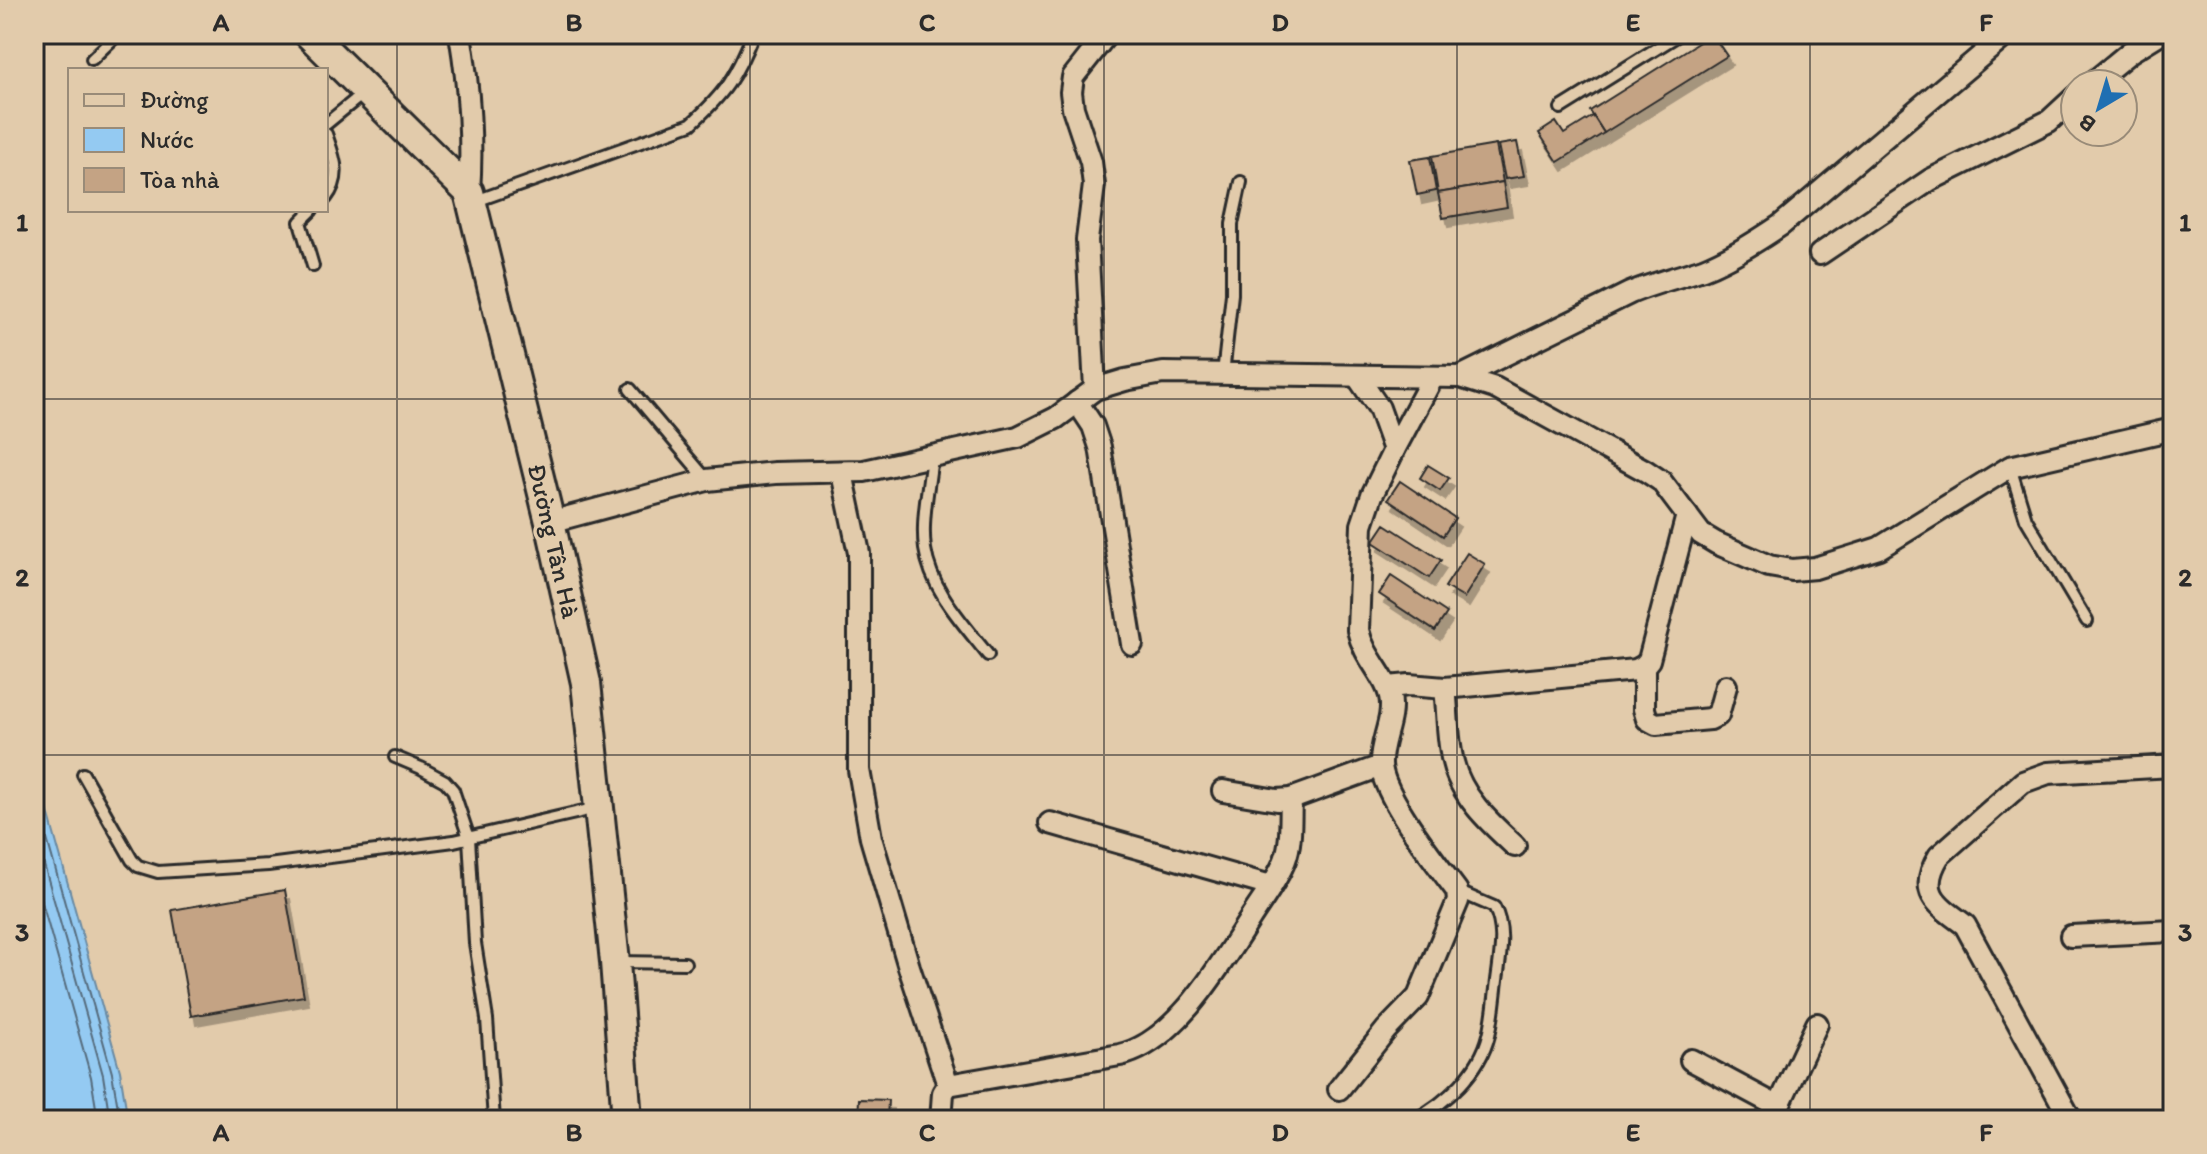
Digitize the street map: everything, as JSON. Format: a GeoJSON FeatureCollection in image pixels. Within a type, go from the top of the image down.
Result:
{"type":"FeatureCollection","features":[{"type":"Feature","properties":{"kind":"main road"},"geometry":{"type":"LineString","coordinates":[[309,34],[470,197]]}},
{"type":"Feature","properties":{"kind":"main road","name":"Đường Tân Hà"},"geometry":{"type":"LineString","coordinates":[[470,197],[586,683],[615,962],[627,1120]]}},
{"type":"Feature","properties":{"kind":"street"},"geometry":{"type":"LineString","coordinates":[[460,34],[473,147],[470,197]]}},
{"type":"Feature","properties":{"kind":"street"},"geometry":{"type":"LineString","coordinates":[[1095,389],[1087,240],[1094,185],[1091,162],[1073,108],[1071,92],[1073,77],[1107,34]]}},
{"type":"Feature","properties":{"kind":"street"},"geometry":{"type":"LineString","coordinates":[[1460,377],[1630,293],[1702,269],[1757,241],[1781,225],[2007,34]]}},
{"type":"Feature","properties":{"kind":"street"},"geometry":{"type":"LineString","coordinates":[[2110,68],[2159,34]]}},
{"type":"Feature","properties":{"kind":"street"},"geometry":{"type":"LineString","coordinates":[[1820,254],[1930,180],[2049,121],[2059,112]]}},
{"type":"Feature","properties":{"kind":"street"},"geometry":{"type":"LineString","coordinates":[[550,522],[707,480],[775,473],[864,471],[1018,437],[1037,429],[1095,389],[1163,373],[1460,377],[1495,388],[1646,471],[1661,481],[1708,539],[1769,566],[1792,570],[1815,568],[1879,548],[2010,467],[2173,429]]}},
{"type":"Feature","properties":{"kind":"street"},"geometry":{"type":"LineString","coordinates":[[1357,376],[1379,408],[1394,450]]}},
{"type":"Feature","properties":{"kind":"street"},"geometry":{"type":"LineString","coordinates":[[1339,1089],[1386,1030],[1418,997],[1458,901],[1457,891],[1414,833],[1385,780],[1381,766],[1392,708],[1388,687],[1361,647],[1358,630],[1362,525],[1372,495],[1433,377]]}},
{"type":"Feature","properties":{"kind":"street"},"geometry":{"type":"LineString","coordinates":[[1077,402],[1093,426],[1100,447],[1132,644]]}},
{"type":"Feature","properties":{"kind":"street"},"geometry":{"type":"LineString","coordinates":[[842,473],[859,553],[859,770],[871,838],[948,1085]]}},
{"type":"Feature","properties":{"kind":"street"},"geometry":{"type":"LineString","coordinates":[[1388,687],[1445,688],[1636,670],[1644,666],[1649,660],[1687,515]]}},
{"type":"Feature","properties":{"kind":"street"},"geometry":{"type":"LineString","coordinates":[[1644,666],[1644,709],[1647,719],[1656,724],[1710,719],[1718,715],[1726,686]]}},
{"type":"Feature","properties":{"kind":"street"},"geometry":{"type":"LineString","coordinates":[[1445,688],[1450,745],[1457,774],[1474,804],[1515,846]]}},
{"type":"Feature","properties":{"kind":"street"},"geometry":{"type":"LineString","coordinates":[[1223,791],[1277,800],[1291,799],[1381,766]]}},
{"type":"Feature","properties":{"kind":"street"},"geometry":{"type":"LineString","coordinates":[[2071,1120],[1965,925],[1932,898],[1928,883],[1931,870],[1939,856],[2023,782],[2048,773],[2173,766]]}},
{"type":"Feature","properties":{"kind":"street"},"geometry":{"type":"LineString","coordinates":[[941,1120],[943,1093],[948,1085],[1137,1051],[1148,1044],[1204,990],[1280,872],[1289,848],[1291,799]]}},
{"type":"Feature","properties":{"kind":"street"},"geometry":{"type":"LineString","coordinates":[[1050,823],[1271,886]]}},
{"type":"Feature","properties":{"kind":"street"},"geometry":{"type":"LineString","coordinates":[[2071,936],[2173,931]]}},
{"type":"Feature","properties":{"kind":"street"},"geometry":{"type":"LineString","coordinates":[[1691,1060],[1775,1114],[1817,1024]]}},
{"type":"Feature","properties":{"kind":"lane"},"geometry":{"type":"LineString","coordinates":[[92,59],[118,34]]}},
{"type":"Feature","properties":{"kind":"lane"},"geometry":{"type":"LineString","coordinates":[[470,197],[691,124],[711,106],[732,79],[753,34]]}},
{"type":"Feature","properties":{"kind":"lane"},"geometry":{"type":"LineString","coordinates":[[1561,108],[1680,34]]}},
{"type":"Feature","properties":{"kind":"lane"},"geometry":{"type":"LineString","coordinates":[[328,122],[366,91]]}},
{"type":"Feature","properties":{"kind":"lane"},"geometry":{"type":"LineString","coordinates":[[328,140],[337,169],[328,194]]}},
{"type":"Feature","properties":{"kind":"lane"},"geometry":{"type":"LineString","coordinates":[[1223,374],[1232,294],[1232,224],[1241,182]]}},
{"type":"Feature","properties":{"kind":"lane"},"geometry":{"type":"LineString","coordinates":[[310,212],[300,222],[313,266]]}},
{"type":"Feature","properties":{"kind":"lane"},"geometry":{"type":"LineString","coordinates":[[630,389],[707,480]]}},
{"type":"Feature","properties":{"kind":"lane"},"geometry":{"type":"LineString","coordinates":[[932,456],[925,546],[930,568],[945,598],[988,655]]}},
{"type":"Feature","properties":{"kind":"lane"},"geometry":{"type":"LineString","coordinates":[[2010,467],[2026,519],[2087,621]]}},
{"type":"Feature","properties":{"kind":"lane"},"geometry":{"type":"LineString","coordinates":[[395,757],[445,781],[453,790],[469,838],[475,943],[487,1019],[494,1120]]}},
{"type":"Feature","properties":{"kind":"lane"},"geometry":{"type":"LineString","coordinates":[[83,774],[132,860],[151,871],[268,865],[469,838],[599,807]]}},
{"type":"Feature","properties":{"kind":"lane"},"geometry":{"type":"LineString","coordinates":[[1414,1120],[1438,1107],[1460,1083],[1480,1060],[1489,1036],[1501,947],[1500,924],[1494,907],[1457,891]]}},
{"type":"Feature","properties":{"kind":"lane"},"geometry":{"type":"LineString","coordinates":[[615,962],[685,963]]}},
{"type":"Feature","properties":{"kind":"water"},"geometry":{"type":"Polygon","coordinates":[[[34,762],[120,1071],[128,1120],[34,1120],[34,762]]]}},
{"type":"Feature","properties":{"kind":"building"},"geometry":{"type":"Polygon","coordinates":[[[1712,34],[1727,56],[1604,133],[1590,111],[1712,34]]]}},
{"type":"Feature","properties":{"kind":"building"},"geometry":{"type":"Polygon","coordinates":[[[1593,116],[1604,133],[1558,162],[1539,133],[1556,122],[1564,134],[1593,116]]]}},
{"type":"Feature","properties":{"kind":"building"},"geometry":{"type":"Polygon","coordinates":[[[1517,142],[1524,176],[1505,179],[1498,145],[1517,142]]]}},
{"type":"Feature","properties":{"kind":"building"},"geometry":{"type":"Polygon","coordinates":[[[1496,145],[1503,182],[1438,193],[1432,156],[1496,145]]]}},
{"type":"Feature","properties":{"kind":"building"},"geometry":{"type":"Polygon","coordinates":[[[1430,157],[1436,191],[1417,195],[1410,160],[1430,157]]]}},
{"type":"Feature","properties":{"kind":"building"},"geometry":{"type":"Polygon","coordinates":[[[1503,182],[1507,207],[1443,218],[1438,193],[1503,182]]]}},
{"type":"Feature","properties":{"kind":"building"},"geometry":{"type":"Polygon","coordinates":[[[1428,465],[1449,478],[1440,491],[1420,478],[1428,465]]]}},
{"type":"Feature","properties":{"kind":"building"},"geometry":{"type":"Polygon","coordinates":[[[1400,481],[1455,518],[1443,536],[1388,499],[1400,481]]]}},
{"type":"Feature","properties":{"kind":"building"},"geometry":{"type":"Polygon","coordinates":[[[1385,524],[1441,560],[1429,578],[1373,542],[1385,524]]]}},
{"type":"Feature","properties":{"kind":"building"},"geometry":{"type":"Polygon","coordinates":[[[1467,553],[1485,564],[1464,598],[1445,587],[1467,553]]]}},
{"type":"Feature","properties":{"kind":"building"},"geometry":{"type":"Polygon","coordinates":[[[1391,576],[1447,613],[1435,631],[1379,594],[1391,576]]]}},
{"type":"Feature","properties":{"kind":"building"},"geometry":{"type":"Polygon","coordinates":[[[285,890],[304,996],[191,1016],[172,910],[285,890]]]}},
{"type":"Feature","properties":{"kind":"building"},"geometry":{"type":"Polygon","coordinates":[[[859,1099],[888,1100],[887,1120],[858,1120],[859,1099]]]}}]}
